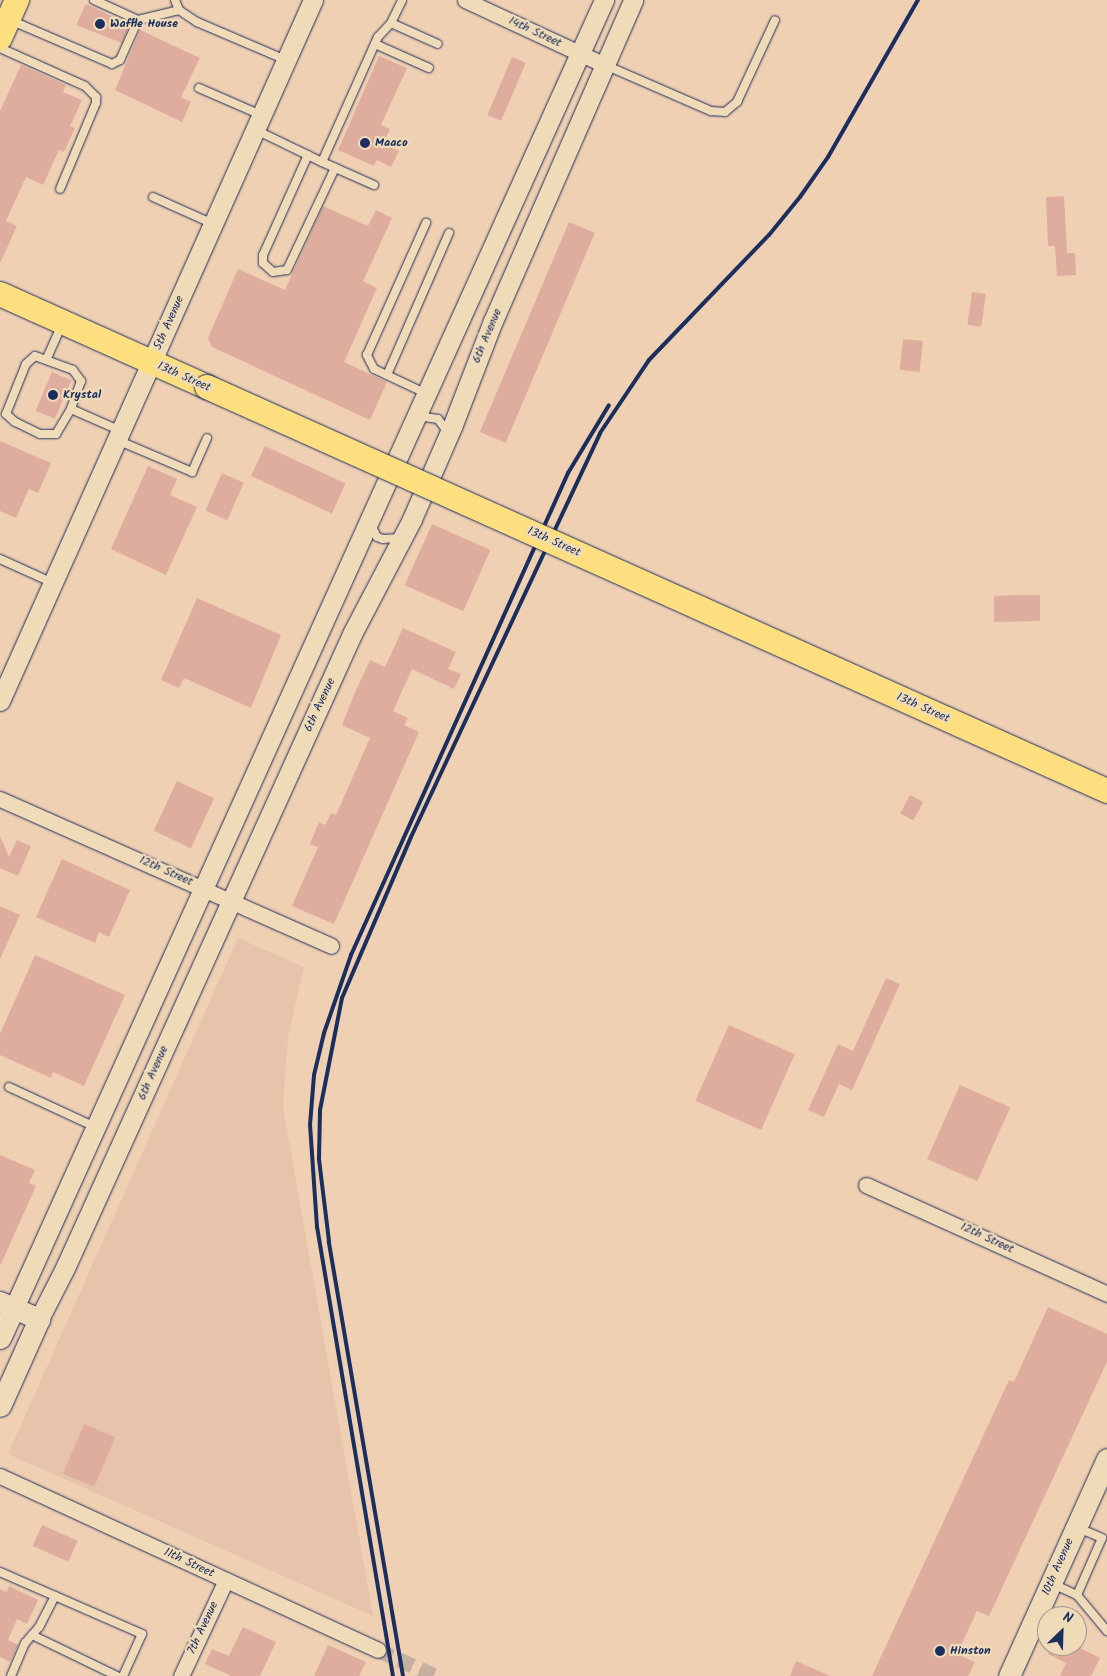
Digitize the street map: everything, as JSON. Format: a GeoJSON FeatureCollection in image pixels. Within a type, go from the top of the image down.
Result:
{"type":"FeatureCollection","features":[{"type":"Feature","properties":{"kind":"main road","name":"13th Street"},"geometry":{"type":"LineString","coordinates":[[0,294],[1107,791]]}},
{"type":"Feature","properties":{"kind":"main road"},"geometry":{"type":"LineString","coordinates":[[0,1338],[7,1305],[39,1319]]}},
{"type":"Feature","properties":{"kind":"main road","name":"6th Avenue"},"geometry":{"type":"LineString","coordinates":[[0,1406],[39,1319]]}},
{"type":"Feature","properties":{"kind":"main road","name":"10th Avenue"},"geometry":{"type":"LineString","coordinates":[[1009,1676],[1107,1459]]}},
{"type":"Feature","properties":{"kind":"street","name":"5th Avenue"},"geometry":{"type":"LineString","coordinates":[[0,701],[9,672],[53,583],[312,0]]}},
{"type":"Feature","properties":{"kind":"street","name":"14th Street"},"geometry":{"type":"LineString","coordinates":[[465,0],[604,65]]}},
{"type":"Feature","properties":{"kind":"street"},"geometry":{"type":"LineString","coordinates":[[7,1305],[96,1128],[206,888],[604,0]]}},
{"type":"Feature","properties":{"kind":"street","name":"6th Avenue"},"geometry":{"type":"LineString","coordinates":[[39,1319],[65,1268],[352,634],[402,537],[448,435],[483,344],[633,0]]}},
{"type":"Feature","properties":{"kind":"street","name":"12th Street"},"geometry":{"type":"LineString","coordinates":[[0,799],[206,888],[331,946]]}},
{"type":"Feature","properties":{"kind":"street","name":"12th Street"},"geometry":{"type":"LineString","coordinates":[[866,1186],[979,1233],[1107,1294]]}},
{"type":"Feature","properties":{"kind":"street","name":"11th Street"},"geometry":{"type":"LineString","coordinates":[[0,1476],[378,1650]]}},
{"type":"Feature","properties":{"kind":"street","name":"7th Avenue"},"geometry":{"type":"LineString","coordinates":[[181,1676],[226,1580]]}},
{"type":"Feature","properties":{"kind":"lane"},"geometry":{"type":"LineString","coordinates":[[94,0],[138,20],[179,10]]}},
{"type":"Feature","properties":{"kind":"lane"},"geometry":{"type":"LineString","coordinates":[[175,0],[179,10],[197,22],[286,60]]}},
{"type":"Feature","properties":{"kind":"lane"},"geometry":{"type":"LineString","coordinates":[[322,162],[375,44],[391,23],[402,0]]}},
{"type":"Feature","properties":{"kind":"lane"},"geometry":{"type":"LineString","coordinates":[[9,19],[112,64],[120,60],[138,20]]}},
{"type":"Feature","properties":{"kind":"lane"},"geometry":{"type":"LineString","coordinates":[[604,65],[710,112],[725,112],[737,102],[775,20]]}},
{"type":"Feature","properties":{"kind":"lane"},"geometry":{"type":"LineString","coordinates":[[391,23],[438,44]]}},
{"type":"Feature","properties":{"kind":"lane"},"geometry":{"type":"LineString","coordinates":[[375,44],[429,68]]}},
{"type":"Feature","properties":{"kind":"lane"},"geometry":{"type":"LineString","coordinates":[[0,48],[85,86],[96,96],[96,103],[60,189]]}},
{"type":"Feature","properties":{"kind":"lane"},"geometry":{"type":"LineString","coordinates":[[199,88],[258,122],[308,155],[374,185]]}},
{"type":"Feature","properties":{"kind":"lane"},"geometry":{"type":"LineString","coordinates":[[308,155],[263,255],[263,263],[273,272],[287,270],[335,168]]}},
{"type":"Feature","properties":{"kind":"lane"},"geometry":{"type":"LineString","coordinates":[[154,196],[213,224]]}},
{"type":"Feature","properties":{"kind":"lane"},"geometry":{"type":"LineString","coordinates":[[426,223],[367,355],[374,369],[427,394]]}},
{"type":"Feature","properties":{"kind":"lane"},"geometry":{"type":"LineString","coordinates":[[387,375],[449,233]]}},
{"type":"Feature","properties":{"kind":"lane"},"geometry":{"type":"LineString","coordinates":[[46,358],[63,322]]}},
{"type":"Feature","properties":{"kind":"lane"},"geometry":{"type":"LineString","coordinates":[[35,356],[46,358],[79,376],[80,388],[71,409],[56,434],[40,434],[15,422],[6,414],[26,364],[35,356]]}},
{"type":"Feature","properties":{"kind":"lane"},"geometry":{"type":"LineString","coordinates":[[71,409],[192,472],[207,438]]}},
{"type":"Feature","properties":{"kind":"lane"},"geometry":{"type":"LineString","coordinates":[[415,422],[424,417],[438,419],[448,435]]}},
{"type":"Feature","properties":{"kind":"lane"},"geometry":{"type":"LineString","coordinates":[[371,521],[372,530],[377,536],[392,540],[402,537]]}},
{"type":"Feature","properties":{"kind":"lane"},"geometry":{"type":"LineString","coordinates":[[0,560],[53,583]]}},
{"type":"Feature","properties":{"kind":"lane"},"geometry":{"type":"LineString","coordinates":[[9,1087],[96,1128]]}},
{"type":"Feature","properties":{"kind":"lane"},"geometry":{"type":"LineString","coordinates":[[1076,1527],[1102,1538],[1077,1595]]}},
{"type":"Feature","properties":{"kind":"lane"},"geometry":{"type":"LineString","coordinates":[[0,1572],[142,1634],[123,1676]]}},
{"type":"Feature","properties":{"kind":"lane"},"geometry":{"type":"LineString","coordinates":[[1051,1583],[1077,1595],[1107,1631]]}},
{"type":"Feature","properties":{"kind":"lane"},"geometry":{"type":"LineString","coordinates":[[11,1676],[25,1643],[32,1635],[55,1596]]}},
{"type":"Feature","properties":{"kind":"lane"},"geometry":{"type":"LineString","coordinates":[[32,1635],[117,1676]]}},
{"type":"Feature","properties":{"kind":"shaded area"},"geometry":{"type":"Polygon","coordinates":[[[238,938],[304,967],[288,1037],[283,1107],[373,1616],[8,1454],[238,938]]]}},
{"type":"Feature","properties":{"kind":"building","name":"Waffle House"},"geometry":{"type":"Polygon","coordinates":[[[86,4],[130,25],[122,43],[76,25],[86,4]]]}},
{"type":"Feature","properties":{"kind":"building"},"geometry":{"type":"Polygon","coordinates":[[[140,30],[200,58],[181,97],[191,102],[182,122],[115,90],[140,30]]]}},
{"type":"Feature","properties":{"kind":"building"},"geometry":{"type":"Polygon","coordinates":[[[379,56],[407,68],[381,125],[390,129],[383,144],[399,151],[391,167],[377,160],[374,166],[338,150],[379,56]]]}},
{"type":"Feature","properties":{"kind":"building"},"geometry":{"type":"Polygon","coordinates":[[[512,57],[526,63],[501,121],[487,115],[512,57]]]}},
{"type":"Feature","properties":{"kind":"building"},"geometry":{"type":"Polygon","coordinates":[[[21,65],[66,85],[63,92],[82,100],[70,126],[75,128],[64,152],[59,150],[43,185],[26,177],[6,221],[17,226],[0,263],[0,111],[21,65]]]}},
{"type":"Feature","properties":{"kind":"building"},"geometry":{"type":"Polygon","coordinates":[[[1064,196],[1067,253],[1075,253],[1076,275],[1057,276],[1055,246],[1048,246],[1046,197],[1064,196]]]}},
{"type":"Feature","properties":{"kind":"building"},"geometry":{"type":"Polygon","coordinates":[[[323,206],[368,226],[376,210],[392,218],[363,281],[377,288],[344,362],[387,382],[370,420],[212,347],[208,338],[238,269],[285,290],[323,206]]]}},
{"type":"Feature","properties":{"kind":"building"},"geometry":{"type":"Polygon","coordinates":[[[569,222],[595,233],[506,443],[480,432],[569,222]]]}},
{"type":"Feature","properties":{"kind":"building"},"geometry":{"type":"Polygon","coordinates":[[[972,292],[986,294],[981,327],[967,325],[972,292]]]}},
{"type":"Feature","properties":{"kind":"building"},"geometry":{"type":"Polygon","coordinates":[[[903,339],[923,341],[920,372],[900,370],[903,339]]]}},
{"type":"Feature","properties":{"kind":"building","name":"Krystal"},"geometry":{"type":"Polygon","coordinates":[[[52,372],[71,380],[55,419],[36,411],[52,372]]]}},
{"type":"Feature","properties":{"kind":"building"},"geometry":{"type":"Polygon","coordinates":[[[0,441],[51,463],[38,493],[29,489],[16,518],[0,511],[0,441]]]}},
{"type":"Feature","properties":{"kind":"building"},"geometry":{"type":"Polygon","coordinates":[[[265,446],[346,484],[332,514],[251,476],[265,446]]]}},
{"type":"Feature","properties":{"kind":"building"},"geometry":{"type":"Polygon","coordinates":[[[148,466],[177,479],[170,495],[197,507],[166,575],[111,549],[148,466]]]}},
{"type":"Feature","properties":{"kind":"building"},"geometry":{"type":"Polygon","coordinates":[[[222,473],[244,483],[227,520],[205,510],[222,473]]]}},
{"type":"Feature","properties":{"kind":"building"},"geometry":{"type":"Polygon","coordinates":[[[432,524],[490,550],[463,611],[405,585],[432,524]]]}},
{"type":"Feature","properties":{"kind":"building"},"geometry":{"type":"Polygon","coordinates":[[[1040,595],[1040,621],[994,622],[994,596],[1040,595]]]}},
{"type":"Feature","properties":{"kind":"building"},"geometry":{"type":"Polygon","coordinates":[[[197,598],[281,635],[251,708],[184,678],[179,688],[161,680],[197,598]]]}},
{"type":"Feature","properties":{"kind":"building"},"geometry":{"type":"Polygon","coordinates":[[[403,628],[456,652],[448,669],[461,674],[454,689],[412,669],[393,711],[408,718],[404,725],[419,732],[334,924],[292,906],[318,847],[310,844],[319,822],[325,825],[331,813],[336,815],[370,738],[342,725],[353,697],[370,660],[385,667],[403,628]]]}},
{"type":"Feature","properties":{"kind":"building"},"geometry":{"type":"Polygon","coordinates":[[[177,781],[214,798],[191,848],[154,831],[177,781]]]}},
{"type":"Feature","properties":{"kind":"building"},"geometry":{"type":"Polygon","coordinates":[[[910,795],[923,802],[913,821],[900,814],[910,795]]]}},
{"type":"Feature","properties":{"kind":"building"},"geometry":{"type":"Polygon","coordinates":[[[0,836],[9,857],[17,840],[31,846],[18,876],[0,868],[0,836]]]}},
{"type":"Feature","properties":{"kind":"building"},"geometry":{"type":"Polygon","coordinates":[[[62,859],[130,890],[109,937],[99,932],[95,943],[36,917],[62,859]]]}},
{"type":"Feature","properties":{"kind":"building"},"geometry":{"type":"Polygon","coordinates":[[[0,906],[20,915],[0,959],[0,906]]]}},
{"type":"Feature","properties":{"kind":"building"},"geometry":{"type":"Polygon","coordinates":[[[35,955],[125,995],[84,1086],[53,1072],[51,1078],[0,1055],[0,1034],[35,955]]]}},
{"type":"Feature","properties":{"kind":"building"},"geometry":{"type":"Polygon","coordinates":[[[886,978],[900,984],[852,1090],[839,1084],[824,1117],[808,1110],[838,1044],[853,1051],[886,978]]]}},
{"type":"Feature","properties":{"kind":"building"},"geometry":{"type":"Polygon","coordinates":[[[729,1025],[795,1054],[761,1130],[695,1101],[729,1025]]]}},
{"type":"Feature","properties":{"kind":"building"},"geometry":{"type":"Polygon","coordinates":[[[960,1085],[1010,1107],[977,1181],[927,1159],[960,1085]]]}},
{"type":"Feature","properties":{"kind":"building"},"geometry":{"type":"Polygon","coordinates":[[[0,1155],[35,1170],[29,1183],[36,1186],[0,1266],[0,1155]]]}},
{"type":"Feature","properties":{"kind":"building"},"geometry":{"type":"Polygon","coordinates":[[[1048,1307],[1107,1334],[1107,1362],[989,1616],[977,1611],[957,1654],[975,1662],[968,1676],[872,1676],[1009,1380],[1014,1382],[1048,1307]]]}},
{"type":"Feature","properties":{"kind":"building"},"geometry":{"type":"Polygon","coordinates":[[[84,1424],[115,1437],[94,1487],[63,1474],[84,1424]]]}},
{"type":"Feature","properties":{"kind":"building"},"geometry":{"type":"Polygon","coordinates":[[[42,1525],[78,1541],[68,1562],[33,1546],[42,1525]]]}},
{"type":"Feature","properties":{"kind":"building"},"geometry":{"type":"Polygon","coordinates":[[[9,1586],[38,1600],[27,1624],[17,1619],[8,1640],[18,1645],[10,1662],[0,1657],[0,1589],[7,1592],[9,1586]]]}},
{"type":"Feature","properties":{"kind":"building"},"geometry":{"type":"Polygon","coordinates":[[[243,1627],[276,1642],[260,1676],[231,1676],[205,1664],[212,1649],[229,1656],[243,1627]]]}},
{"type":"Feature","properties":{"kind":"building"},"geometry":{"type":"Polygon","coordinates":[[[328,1645],[366,1662],[359,1676],[314,1676],[328,1645]]]}},
{"type":"Feature","properties":{"kind":"building"},"geometry":{"type":"Polygon","coordinates":[[[1087,1652],[1100,1658],[1091,1676],[1060,1676],[1066,1663],[1052,1656],[1087,1656],[1087,1652]]]}},
{"type":"Feature","properties":{"kind":"building"},"geometry":{"type":"Polygon","coordinates":[[[796,1661],[830,1676],[790,1676],[796,1661]]]}},
{"type":"Feature","properties":{"kind":"tunnel"},"geometry":{"type":"LineString","coordinates":[[378,1650],[436,1676]]}},
{"type":"Feature","properties":{"kind":"railway"},"geometry":{"type":"LineString","coordinates":[[403,1676],[329,1241],[319,1159],[320,1110],[342,998],[411,837],[600,433],[649,360],[769,235],[800,197],[828,157],[918,0]]}},
{"type":"Feature","properties":{"kind":"railway"},"geometry":{"type":"LineString","coordinates":[[393,1676],[317,1227],[310,1125],[314,1075],[324,1033],[351,955],[568,473],[609,405]]}},
{"type":"Feature","properties":{"kind":"place","name":"Waffle House"},"geometry":{"type":"Point","coordinates":[100,24]}},
{"type":"Feature","properties":{"kind":"place","name":"Maaco"},"geometry":{"type":"Point","coordinates":[365,143]}},
{"type":"Feature","properties":{"kind":"place","name":"Krystal"},"geometry":{"type":"Point","coordinates":[53,395]}},
{"type":"Feature","properties":{"kind":"place","name":"Hinston"},"geometry":{"type":"Point","coordinates":[940,1651]}}]}
